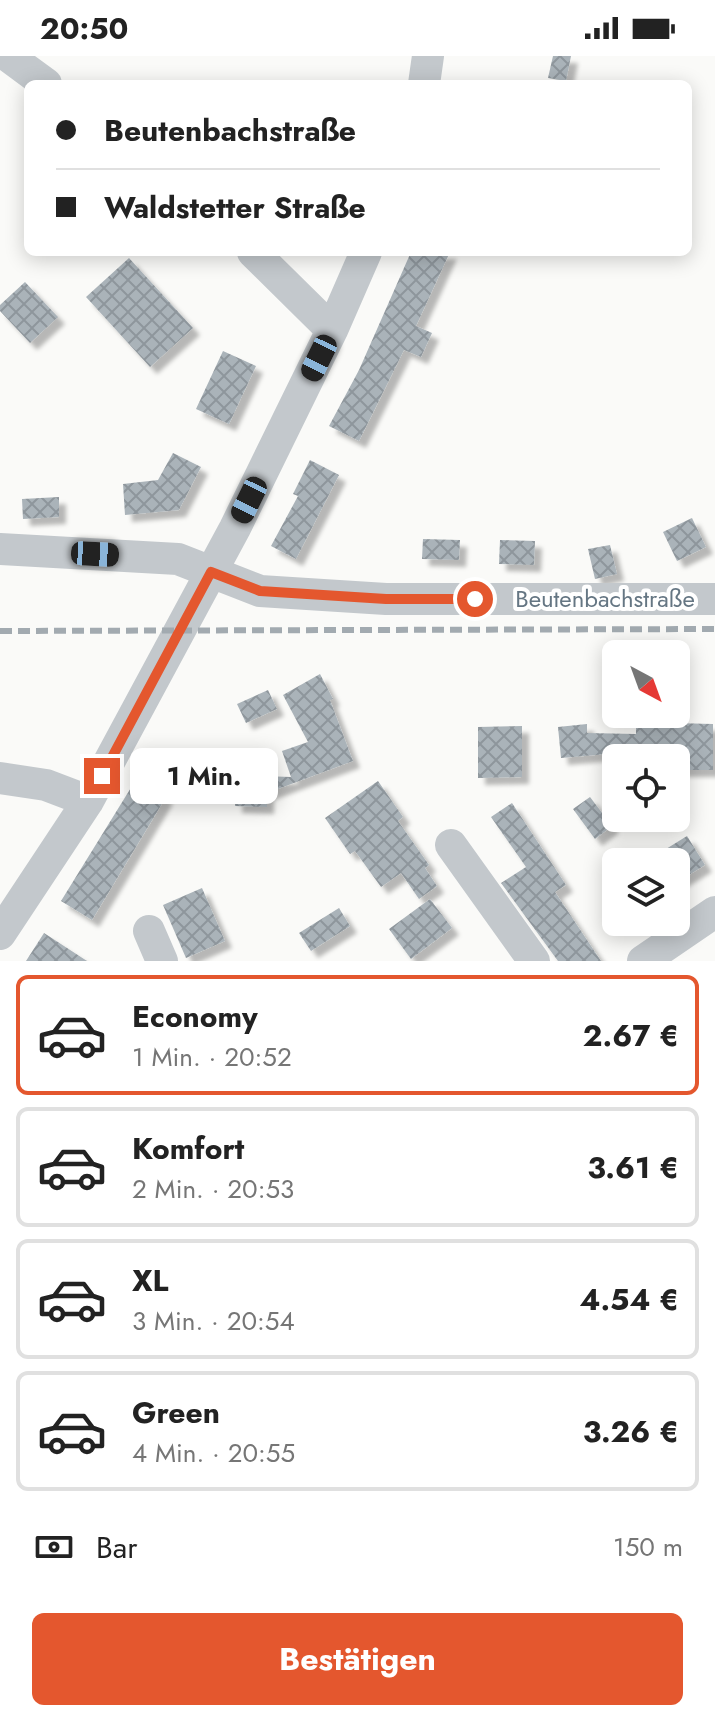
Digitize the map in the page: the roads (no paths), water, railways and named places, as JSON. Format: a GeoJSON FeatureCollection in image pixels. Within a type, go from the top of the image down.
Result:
{"type":"FeatureCollection","features":[{"type":"Feature","properties":{"kind":"street"},"geometry":{"type":"LineString","coordinates":[[8,56],[41,80]]}},
{"type":"Feature","properties":{"kind":"street"},"geometry":{"type":"LineString","coordinates":[[425,80],[428,56]]}},
{"type":"Feature","properties":{"kind":"street"},"geometry":{"type":"LineString","coordinates":[[257,256],[332,330]]}},
{"type":"Feature","properties":{"kind":"street"},"geometry":{"type":"LineString","coordinates":[[0,934],[88,801],[211,572],[332,330],[364,256]]}},
{"type":"Feature","properties":{"kind":"street","name":"Beutenbachstraße"},"geometry":{"type":"LineString","coordinates":[[4,542],[178,559],[260,591],[370,598],[715,599]]}},
{"type":"Feature","properties":{"kind":"street"},"geometry":{"type":"LineString","coordinates":[[0,778],[46,785],[88,801]]}},
{"type":"Feature","properties":{"kind":"street"},"geometry":{"type":"LineString","coordinates":[[451,845],[534,961]]}},
{"type":"Feature","properties":{"kind":"street"},"geometry":{"type":"LineString","coordinates":[[649,959],[715,912]]}},
{"type":"Feature","properties":{"kind":"street"},"geometry":{"type":"LineString","coordinates":[[149,931],[162,961]]}},
{"type":"Feature","properties":{"kind":"railway"},"geometry":{"type":"LineString","coordinates":[[0,631],[715,629]]}}]}
